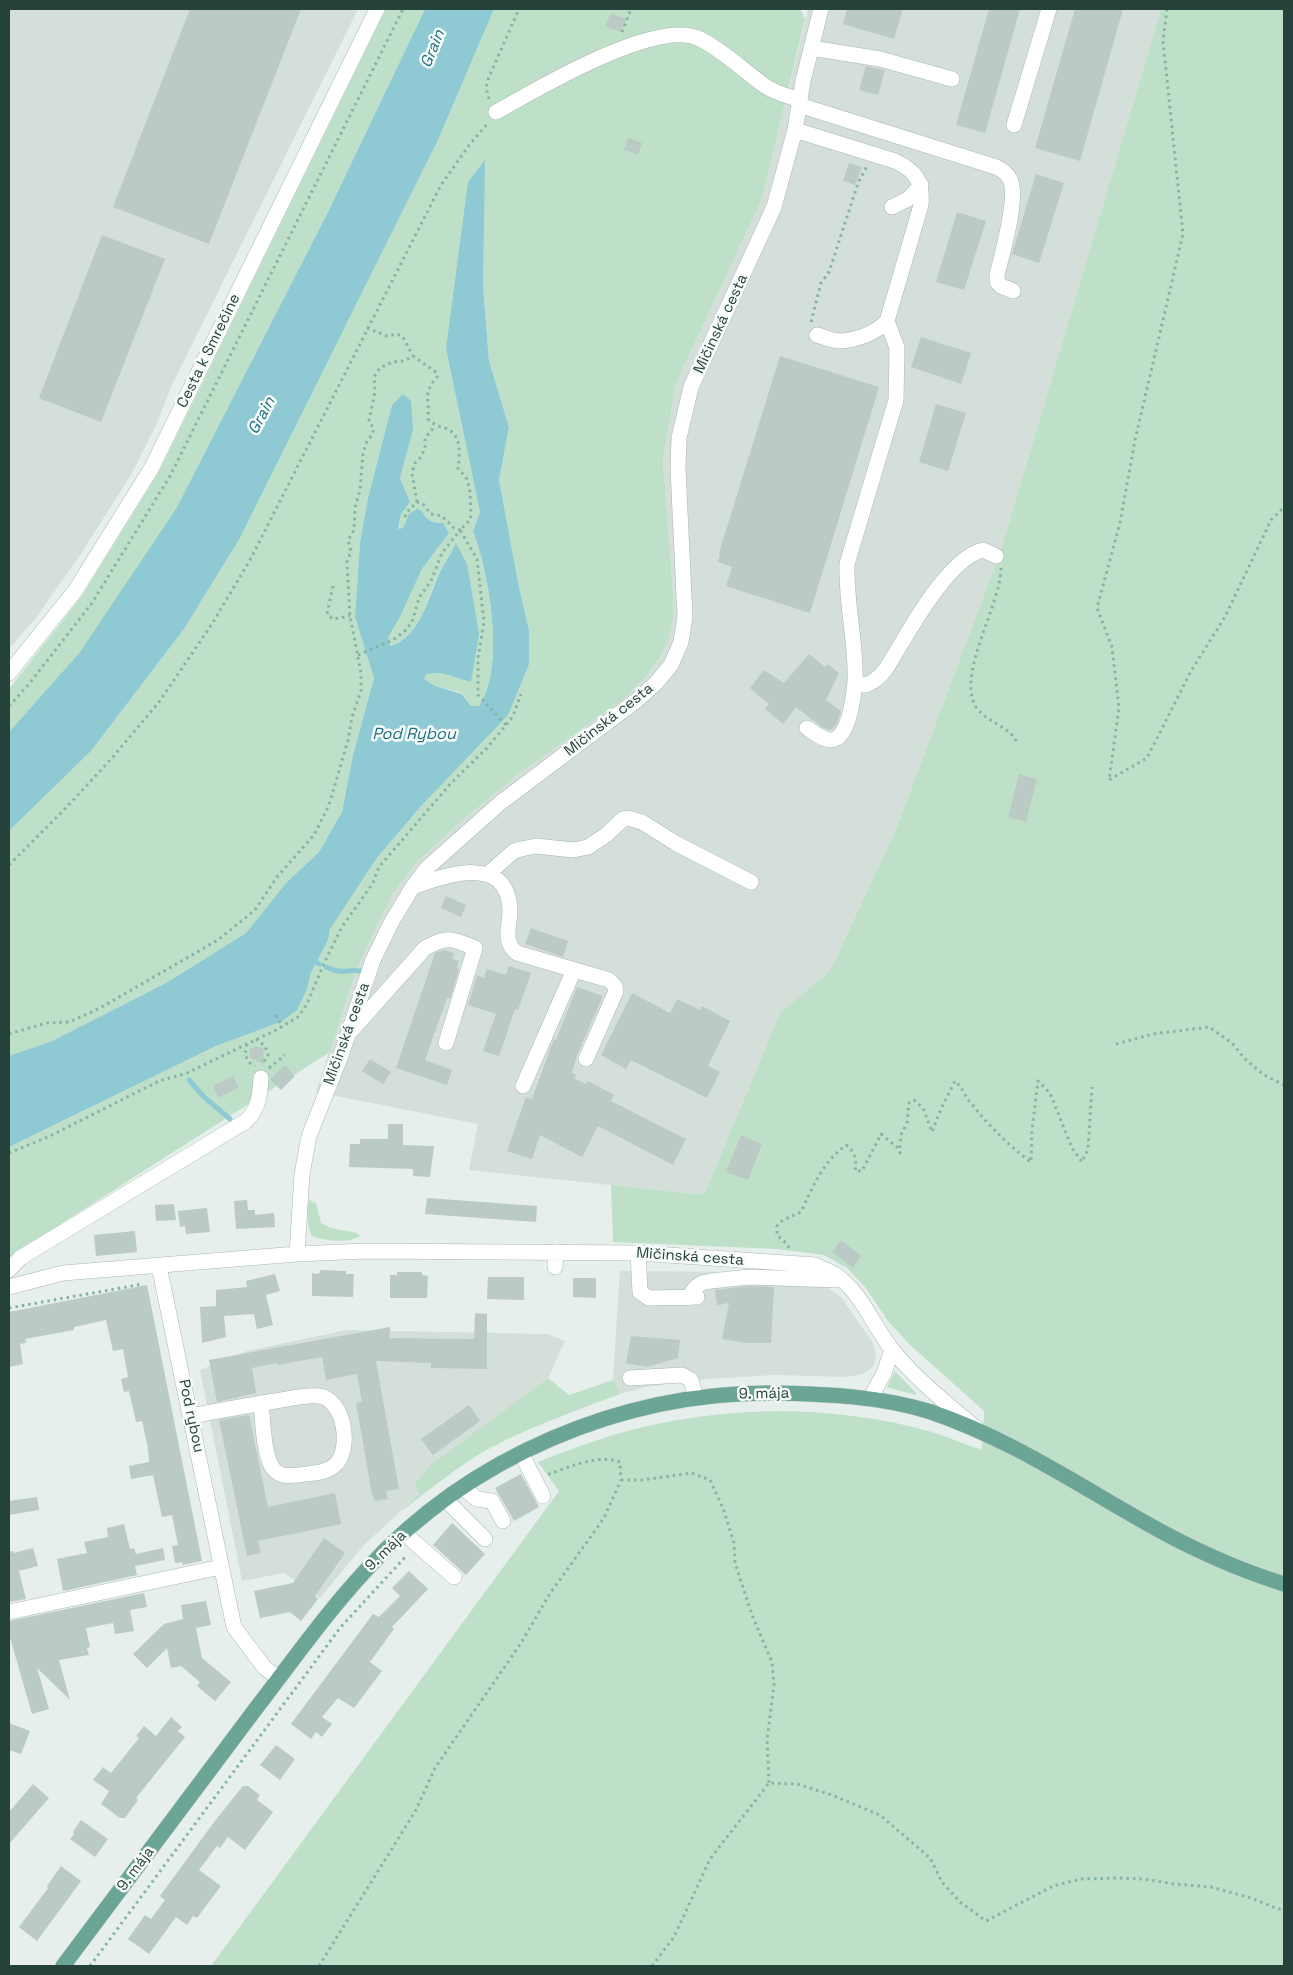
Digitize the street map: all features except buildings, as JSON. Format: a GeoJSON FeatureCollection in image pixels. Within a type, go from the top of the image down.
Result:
{"type":"FeatureCollection","features":[{"type":"Feature","properties":{"kind":"main road","name":"9. mája"},"geometry":{"type":"LineString","coordinates":[[63,1966],[201,1781],[361,1575],[404,1533],[446,1500],[500,1464],[582,1426],[623,1413],[670,1402],[747,1393],[826,1394],[870,1399],[926,1411],[977,1429],[1034,1458],[1192,1548],[1233,1566],[1284,1584]]}},
{"type":"Feature","properties":{"kind":"street","name":"Cesta k Smrečine"},"geometry":{"type":"LineString","coordinates":[[9,673],[75,591],[151,469],[377,9]]}},
{"type":"Feature","properties":{"kind":"street","name":"Mičinská cesta"},"geometry":{"type":"LineString","coordinates":[[297,1254],[302,1174],[309,1136],[348,1034],[373,960],[391,923],[412,888],[427,868],[493,809],[637,700],[656,683],[671,665],[681,642],[685,617],[678,469],[679,438],[683,414],[691,387],[774,207],[795,130],[811,48],[822,9]]}},
{"type":"Feature","properties":{"kind":"street"},"geometry":{"type":"LineString","coordinates":[[1014,124],[1049,9]]}},
{"type":"Feature","properties":{"kind":"street"},"geometry":{"type":"LineString","coordinates":[[496,112],[553,81],[628,46],[671,34],[687,34],[717,49],[766,87],[800,102],[996,167],[1006,173],[1011,181],[1010,220],[997,282],[1001,286],[1013,290]]}},
{"type":"Feature","properties":{"kind":"street"},"geometry":{"type":"LineString","coordinates":[[811,48],[880,59],[952,78]]}},
{"type":"Feature","properties":{"kind":"street"},"geometry":{"type":"LineString","coordinates":[[795,130],[907,167],[915,175],[922,191],[921,205],[887,321],[881,328],[854,339],[838,341],[817,335]]}},
{"type":"Feature","properties":{"kind":"street"},"geometry":{"type":"LineString","coordinates":[[892,207],[908,199],[921,185]]}},
{"type":"Feature","properties":{"kind":"street"},"geometry":{"type":"LineString","coordinates":[[807,728],[825,739],[834,740],[841,735],[847,722],[855,668],[846,580],[847,564],[896,400],[897,348],[887,321]]}},
{"type":"Feature","properties":{"kind":"street"},"geometry":{"type":"LineString","coordinates":[[854,684],[869,684],[887,667],[925,605],[959,563],[967,556],[983,550],[996,556]]}},
{"type":"Feature","properties":{"kind":"street"},"geometry":{"type":"LineString","coordinates":[[488,874],[514,851],[521,848],[536,846],[573,850],[588,847],[606,835],[623,819],[628,818],[642,822],[677,844],[751,882]]}},
{"type":"Feature","properties":{"kind":"street"},"geometry":{"type":"LineString","coordinates":[[412,888],[450,874],[467,872],[488,874],[501,884],[509,902],[508,940],[512,949],[517,953],[609,980],[615,986],[616,991],[586,1059]]}},
{"type":"Feature","properties":{"kind":"street"},"geometry":{"type":"LineString","coordinates":[[348,1034],[425,948],[438,941],[451,938],[475,948],[446,1044]]}},
{"type":"Feature","properties":{"kind":"street"},"geometry":{"type":"LineString","coordinates":[[523,1086],[574,970]]}},
{"type":"Feature","properties":{"kind":"street"},"geometry":{"type":"LineString","coordinates":[[9,1270],[20,1258],[246,1121],[253,1113],[260,1098],[261,1078]]}},
{"type":"Feature","properties":{"kind":"street","name":"Mičinská cesta"},"geometry":{"type":"LineString","coordinates":[[9,1287],[63,1273],[297,1254],[374,1251],[638,1253],[815,1265],[835,1274],[862,1301],[892,1350],[933,1392],[977,1429]]}},
{"type":"Feature","properties":{"kind":"street"},"geometry":{"type":"LineString","coordinates":[[556,1252],[556,1267]]}},
{"type":"Feature","properties":{"kind":"street"},"geometry":{"type":"LineString","coordinates":[[638,1253],[640,1292],[649,1298],[693,1298],[696,1286],[702,1283],[749,1277],[841,1280]]}},
{"type":"Feature","properties":{"kind":"street","name":"Pod rybou"},"geometry":{"type":"LineString","coordinates":[[159,1266],[234,1628],[264,1667],[279,1679]]}},
{"type":"Feature","properties":{"kind":"street"},"geometry":{"type":"LineString","coordinates":[[870,1399],[884,1373],[892,1350]]}},
{"type":"Feature","properties":{"kind":"street"},"geometry":{"type":"LineString","coordinates":[[630,1378],[682,1375],[691,1380],[696,1398]]}},
{"type":"Feature","properties":{"kind":"street"},"geometry":{"type":"LineString","coordinates":[[191,1416],[261,1403],[320,1396],[336,1407],[342,1416],[344,1439],[342,1454],[336,1464],[328,1470],[286,1476],[277,1473],[267,1451],[261,1403]]}},
{"type":"Feature","properties":{"kind":"street"},"geometry":{"type":"LineString","coordinates":[[521,1453],[543,1496]]}},
{"type":"Feature","properties":{"kind":"street"},"geometry":{"type":"LineString","coordinates":[[463,1488],[478,1499],[492,1501],[503,1521]]}},
{"type":"Feature","properties":{"kind":"street"},"geometry":{"type":"LineString","coordinates":[[446,1500],[485,1539]]}},
{"type":"Feature","properties":{"kind":"street"},"geometry":{"type":"LineString","coordinates":[[404,1533],[454,1577]]}},
{"type":"Feature","properties":{"kind":"street"},"geometry":{"type":"LineString","coordinates":[[9,1612],[221,1567]]}},
{"type":"Feature","properties":{"kind":"path"},"geometry":{"type":"LineString","coordinates":[[9,865],[112,758],[159,702],[212,624],[250,560],[441,185],[470,144],[496,112],[488,99],[486,87],[519,9]]}},
{"type":"Feature","properties":{"kind":"path"},"geometry":{"type":"LineString","coordinates":[[620,34],[631,9]]}},
{"type":"Feature","properties":{"kind":"path"},"geometry":{"type":"LineString","coordinates":[[1167,9],[1163,41],[1183,234],[1135,440],[1120,523],[1097,608],[1112,648],[1119,708],[1109,780],[1147,758],[1191,671],[1225,617],[1272,520],[1284,508]]}},
{"type":"Feature","properties":{"kind":"path"},"geometry":{"type":"LineString","coordinates":[[817,335],[810,325],[821,283],[829,272],[858,183],[871,154]]}},
{"type":"Feature","properties":{"kind":"path"},"geometry":{"type":"LineString","coordinates":[[825,278],[831,280]]}},
{"type":"Feature","properties":{"kind":"path"},"geometry":{"type":"LineString","coordinates":[[358,655],[390,641],[406,630],[412,622],[419,598],[431,580],[444,551],[472,515],[467,479],[458,468],[460,449],[454,433],[435,426],[428,419],[429,405],[427,395],[429,386],[437,377],[436,373],[413,356],[403,337],[397,334],[387,336],[367,328]]}},
{"type":"Feature","properties":{"kind":"path"},"geometry":{"type":"LineString","coordinates":[[9,1034],[46,1023],[69,1022],[100,1008],[218,940],[255,910],[276,877],[314,835],[329,805],[348,740],[352,717],[361,691],[361,673],[350,616],[347,562],[351,551],[348,540],[354,530],[355,508],[360,490],[366,441],[372,436],[374,429],[369,421],[375,392],[374,376],[380,368],[392,362],[404,361],[413,356]]}},
{"type":"Feature","properties":{"kind":"path"},"geometry":{"type":"LineString","coordinates":[[417,502],[412,473],[415,463],[421,457],[425,448],[425,438],[435,426]]}},
{"type":"Feature","properties":{"kind":"path"},"geometry":{"type":"LineString","coordinates":[[404,521],[406,513],[417,502]]}},
{"type":"Feature","properties":{"kind":"path"},"geometry":{"type":"LineString","coordinates":[[417,502],[423,504],[431,514],[442,516],[454,528],[460,530],[476,559],[484,622],[478,658],[478,695],[505,723]]}},
{"type":"Feature","properties":{"kind":"path"},"geometry":{"type":"LineString","coordinates":[[996,556],[1001,566],[1001,573],[972,670],[972,697],[976,707],[984,716],[1007,730],[1017,742]]}},
{"type":"Feature","properties":{"kind":"path"},"geometry":{"type":"LineString","coordinates":[[333,586],[327,614],[334,618],[350,616]]}},
{"type":"Feature","properties":{"kind":"path"},"geometry":{"type":"LineString","coordinates":[[9,1152],[50,1136],[159,1082],[187,1072],[256,1040],[298,1017],[307,1004],[324,962],[342,927],[372,883],[379,867],[400,845],[452,782],[486,749],[505,723],[513,716],[521,694]]}},
{"type":"Feature","properties":{"kind":"path"},"geometry":{"type":"LineString","coordinates":[[276,1015],[282,1026]]}},
{"type":"Feature","properties":{"kind":"path"},"geometry":{"type":"LineString","coordinates":[[1116,1044],[1153,1034],[1209,1027],[1232,1043],[1245,1059],[1264,1075],[1284,1085]]}},
{"type":"Feature","properties":{"kind":"path"},"geometry":{"type":"LineString","coordinates":[[247,1044],[245,1055],[250,1063],[257,1067],[264,1062],[268,1055],[265,1046],[256,1040]]}},
{"type":"Feature","properties":{"kind":"path"},"geometry":{"type":"LineString","coordinates":[[794,1263],[787,1244],[778,1235],[777,1226],[783,1220],[801,1212],[814,1183],[823,1169],[846,1144],[854,1152],[855,1171],[862,1171],[881,1134],[897,1147],[900,1153],[901,1135],[907,1123],[909,1103],[914,1100],[923,1108],[932,1132],[940,1110],[955,1081],[963,1088],[969,1101],[1009,1146],[1031,1162],[1032,1130],[1038,1081],[1050,1093],[1072,1148],[1082,1162],[1088,1149],[1092,1087]]}},
{"type":"Feature","properties":{"kind":"path"},"geometry":{"type":"LineString","coordinates":[[9,1308],[148,1283]]}},
{"type":"Feature","properties":{"kind":"path"},"geometry":{"type":"LineString","coordinates":[[319,1966],[416,1810],[435,1768],[521,1643],[549,1595],[604,1518],[621,1480],[620,1462],[610,1459],[598,1459],[535,1480]]}},
{"type":"Feature","properties":{"kind":"path"},"geometry":{"type":"LineString","coordinates":[[621,1480],[642,1480],[692,1473],[710,1480],[723,1508],[734,1543],[735,1562],[752,1615],[772,1662],[774,1686],[767,1740],[768,1783],[710,1859],[674,1937],[652,1966]]}},
{"type":"Feature","properties":{"kind":"path"},"geometry":{"type":"LineString","coordinates":[[90,1966],[340,1628],[416,1544]]}},
{"type":"Feature","properties":{"kind":"path"},"geometry":{"type":"LineString","coordinates":[[768,1783],[798,1784],[832,1795],[880,1815],[930,1858],[942,1882],[960,1902],[986,1921],[1052,1886],[1081,1879],[1144,1879],[1211,1887],[1251,1898],[1278,1909],[1284,1909]]}},
{"type":"Feature","properties":{"kind":"shaded area"},"geometry":{"type":"Polygon","coordinates":[[[9,9],[358,9],[171,387],[157,423],[132,473],[79,557],[35,619],[9,649],[9,9]]]}},
{"type":"Feature","properties":{"kind":"shaded area"},"geometry":{"type":"Polygon","coordinates":[[[808,9],[1161,9],[1001,550],[896,829],[830,971],[780,1013],[704,1195],[469,1170],[478,1124],[316,1092],[349,991],[366,948],[392,895],[417,862],[459,823],[520,773],[621,701],[643,680],[658,660],[673,592],[663,460],[676,383],[762,199],[808,9]]]}},
{"type":"Feature","properties":{"kind":"shaded area"},"geometry":{"type":"Polygon","coordinates":[[[620,1271],[741,1272],[828,1288],[841,1297],[873,1343],[876,1355],[873,1367],[863,1374],[847,1377],[775,1375],[707,1379],[646,1387],[620,1394],[613,1380],[620,1271]]]}},
{"type":"Feature","properties":{"kind":"shaded area"},"geometry":{"type":"Polygon","coordinates":[[[347,1330],[547,1334],[565,1341],[548,1378],[491,1421],[419,1494],[363,1546],[320,1598],[284,1573],[242,1581],[200,1370],[247,1351],[347,1330]]]}},
{"type":"Feature","properties":{"kind":"green space"},"geometry":{"type":"Polygon","coordinates":[[[386,9],[425,9],[328,212],[177,507],[80,652],[9,732],[9,689],[82,596],[160,470],[386,9]]]}},
{"type":"Feature","properties":{"kind":"green space"},"geometry":{"type":"Polygon","coordinates":[[[494,9],[800,9],[805,19],[762,199],[676,383],[663,460],[673,592],[673,617],[668,640],[658,660],[643,680],[621,701],[520,773],[459,823],[417,862],[392,895],[366,948],[349,991],[330,1052],[23,1248],[9,1259],[9,1147],[216,1046],[281,1022],[307,989],[311,974],[328,940],[330,929],[377,858],[422,805],[529,630],[499,480],[509,427],[489,361],[483,286],[484,161],[446,349],[480,512],[473,531],[484,570],[492,620],[492,668],[487,689],[479,706],[471,706],[462,693],[435,686],[423,679],[426,674],[441,673],[471,682],[456,544],[440,571],[416,625],[401,641],[390,646],[387,637],[399,619],[422,569],[449,533],[443,523],[430,521],[422,511],[409,514],[403,528],[398,530],[401,514],[410,502],[400,478],[413,430],[403,395],[392,405],[368,498],[360,542],[355,617],[374,678],[353,755],[342,812],[319,852],[286,883],[246,933],[166,983],[52,1041],[9,1056],[9,831],[91,751],[184,629],[240,538],[438,140],[494,9]]]}},
{"type":"Feature","properties":{"kind":"green space"},"geometry":{"type":"Polygon","coordinates":[[[1161,9],[1284,9],[1284,1966],[211,1966],[559,1491],[538,1462],[597,1440],[642,1427],[691,1418],[761,1412],[830,1413],[864,1418],[932,1432],[982,1450],[984,1411],[908,1343],[888,1321],[865,1287],[847,1268],[824,1255],[777,1249],[613,1242],[611,1185],[704,1195],[780,1013],[830,971],[896,829],[1001,550],[1161,9]]]}},
{"type":"Feature","properties":{"kind":"green space"},"geometry":{"type":"Polygon","coordinates":[[[309,1200],[316,1203],[321,1223],[331,1228],[357,1233],[360,1236],[355,1239],[336,1241],[312,1236],[308,1218],[309,1200]]]}},
{"type":"Feature","properties":{"kind":"green space"},"geometry":{"type":"Polygon","coordinates":[[[895,1371],[916,1393],[915,1395],[887,1387],[895,1371]]]}},
{"type":"Feature","properties":{"kind":"green space"},"geometry":{"type":"Polygon","coordinates":[[[548,1378],[569,1395],[613,1380],[620,1394],[539,1425],[492,1447],[432,1487],[398,1514],[419,1494],[415,1483],[432,1464],[548,1378]]]}},
{"type":"Feature","properties":{"kind":"water","name":"Grain"},"geometry":{"type":"Polygon","coordinates":[[[425,9],[494,9],[438,140],[240,538],[184,629],[91,751],[9,831],[9,732],[80,652],[177,507],[328,212],[425,9]]]}},
{"type":"Feature","properties":{"kind":"water","name":"Pod Rybou"},"geometry":{"type":"Polygon","coordinates":[[[485,160],[483,286],[489,361],[509,427],[499,480],[529,630],[529,664],[508,715],[422,805],[377,858],[330,929],[328,940],[311,973],[307,989],[297,1010],[281,1022],[216,1046],[9,1147],[9,1056],[52,1041],[166,983],[246,933],[286,883],[319,852],[342,812],[353,755],[374,678],[355,617],[360,542],[368,498],[392,405],[403,394],[411,401],[413,430],[400,478],[410,502],[401,514],[398,529],[403,528],[409,514],[417,509],[422,511],[430,521],[443,523],[449,533],[422,569],[399,619],[388,637],[390,646],[400,642],[415,626],[456,543],[467,564],[479,634],[471,682],[441,673],[426,674],[424,679],[435,686],[462,694],[471,706],[479,706],[487,689],[492,668],[492,620],[484,570],[473,531],[480,512],[446,349],[468,182],[485,160]]]}},
{"type":"Feature","properties":{"kind":"waterway"},"geometry":{"type":"LineString","coordinates":[[326,967],[340,971],[360,971]]}},
{"type":"Feature","properties":{"kind":"waterway"},"geometry":{"type":"LineString","coordinates":[[189,1080],[204,1097],[230,1119]]}}]}
